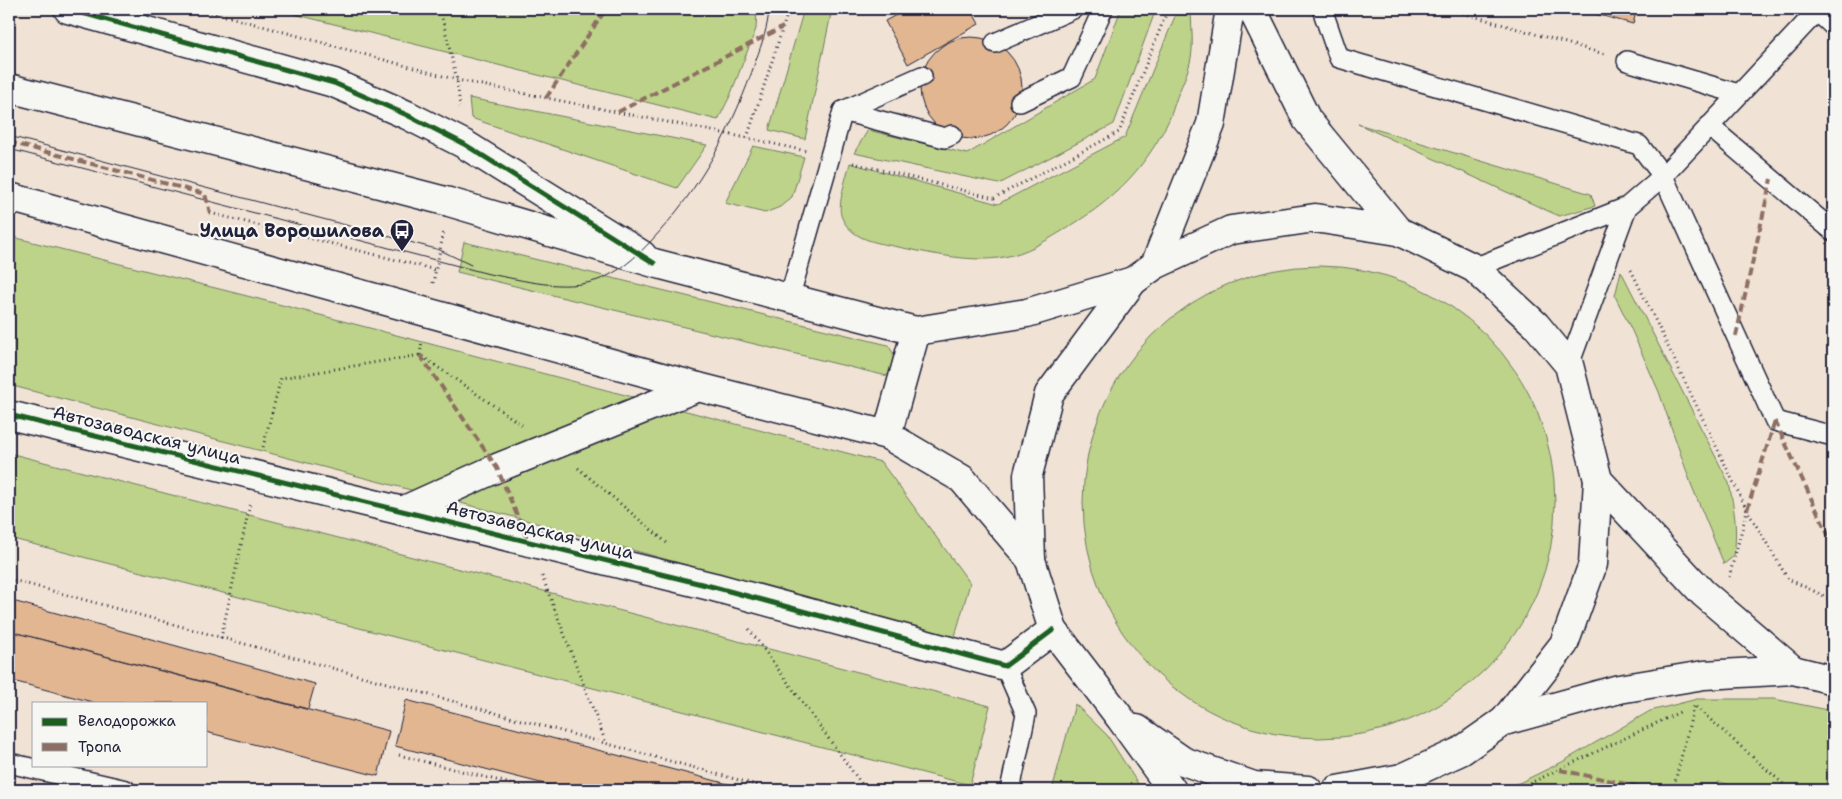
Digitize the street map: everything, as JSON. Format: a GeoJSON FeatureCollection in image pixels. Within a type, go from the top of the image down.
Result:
{"type":"FeatureCollection","features":[{"type":"Feature","properties":{"kind":"main road"},"geometry":{"type":"LineString","coordinates":[[68,9],[334,83],[407,115],[464,144],[654,263]]}},
{"type":"Feature","properties":{"kind":"main road"},"geometry":{"type":"LineString","coordinates":[[1155,265],[1210,124],[1230,9]]}},
{"type":"Feature","properties":{"kind":"main road"},"geometry":{"type":"LineString","coordinates":[[1252,9],[1307,120],[1398,231]]}},
{"type":"Feature","properties":{"kind":"main road"},"geometry":{"type":"LineString","coordinates":[[9,88],[449,202],[654,263],[916,331],[1027,313],[1133,281]]}},
{"type":"Feature","properties":{"kind":"main road"},"geometry":{"type":"LineString","coordinates":[[9,197],[698,387],[888,435],[962,479],[1031,560]]}},
{"type":"Feature","properties":{"kind":"main road"},"geometry":{"type":"LineString","coordinates":[[1172,790],[1053,630],[1031,560],[1028,475],[1049,394],[1133,281],[1155,265],[1231,230],[1315,218],[1398,231],[1474,268],[1536,325],[1569,366],[1598,480],[1593,564],[1564,644],[1504,721],[1461,751],[1393,784],[1337,790]]}},
{"type":"Feature","properties":{"kind":"main road"},"geometry":{"type":"LineString","coordinates":[[888,435],[916,331]]}},
{"type":"Feature","properties":{"kind":"main road"},"geometry":{"type":"LineString","coordinates":[[402,511],[497,468],[698,387]]}},
{"type":"Feature","properties":{"kind":"main road","name":"Автозаводская улица"},"geometry":{"type":"LineString","coordinates":[[9,415],[714,587],[1004,666]]}},
{"type":"Feature","properties":{"kind":"main road"},"geometry":{"type":"LineString","coordinates":[[1598,480],[1703,593],[1793,670]]}},
{"type":"Feature","properties":{"kind":"main road"},"geometry":{"type":"LineString","coordinates":[[1004,666],[1053,630]]}},
{"type":"Feature","properties":{"kind":"main road"},"geometry":{"type":"LineString","coordinates":[[1504,721],[1619,689],[1704,675],[1793,670],[1833,680]]}},
{"type":"Feature","properties":{"kind":"main road"},"geometry":{"type":"LineString","coordinates":[[1121,719],[1183,761],[1254,786],[1308,790]]}},
{"type":"Feature","properties":{"kind":"lane"},"geometry":{"type":"LineString","coordinates":[[995,43],[1073,9]]}},
{"type":"Feature","properties":{"kind":"lane"},"geometry":{"type":"LineString","coordinates":[[1020,102],[1072,77],[1103,9]]}},
{"type":"Feature","properties":{"kind":"lane"},"geometry":{"type":"LineString","coordinates":[[1322,9],[1339,58],[1639,145],[1663,176],[1775,421],[1833,436]]}},
{"type":"Feature","properties":{"kind":"lane"},"geometry":{"type":"LineString","coordinates":[[1474,268],[1627,207],[1663,176],[1818,10],[1833,26]]}},
{"type":"Feature","properties":{"kind":"lane"},"geometry":{"type":"LineString","coordinates":[[1627,61],[1739,94]]}},
{"type":"Feature","properties":{"kind":"lane"},"geometry":{"type":"LineString","coordinates":[[789,299],[843,111],[922,76]]}},
{"type":"Feature","properties":{"kind":"lane"},"geometry":{"type":"LineString","coordinates":[[843,111],[945,138],[952,135]]}},
{"type":"Feature","properties":{"kind":"lane"},"geometry":{"type":"LineString","coordinates":[[1709,126],[1833,231]]}},
{"type":"Feature","properties":{"kind":"lane"},"geometry":{"type":"LineString","coordinates":[[1569,366],[1627,207]]}},
{"type":"Feature","properties":{"kind":"lane"},"geometry":{"type":"LineString","coordinates":[[1004,666],[1026,714],[1010,790]]}},
{"type":"Feature","properties":{"kind":"lane"},"geometry":{"type":"LineString","coordinates":[[9,763],[126,790]]}},
{"type":"Feature","properties":{"kind":"path"},"geometry":{"type":"LineString","coordinates":[[201,9],[457,80],[829,156],[994,198],[1119,132],[1168,9]]}},
{"type":"Feature","properties":{"kind":"path"},"geometry":{"type":"LineString","coordinates":[[440,9],[457,80],[464,144]]}},
{"type":"Feature","properties":{"kind":"path"},"geometry":{"type":"LineString","coordinates":[[747,138],[789,9]]}},
{"type":"Feature","properties":{"kind":"path"},"geometry":{"type":"LineString","coordinates":[[1449,9],[1627,61]]}},
{"type":"Feature","properties":{"kind":"path"},"geometry":{"type":"LineString","coordinates":[[281,378],[420,355],[449,202]]}},
{"type":"Feature","properties":{"kind":"path"},"geometry":{"type":"LineString","coordinates":[[210,213],[436,270]]}},
{"type":"Feature","properties":{"kind":"path"},"geometry":{"type":"LineString","coordinates":[[1615,237],[1747,510],[1788,579],[1833,600]]}},
{"type":"Feature","properties":{"kind":"path"},"geometry":{"type":"LineString","coordinates":[[528,541],[606,744]]}},
{"type":"Feature","properties":{"kind":"path"},"geometry":{"type":"LineString","coordinates":[[9,579],[775,790]]}},
{"type":"Feature","properties":{"kind":"path"},"geometry":{"type":"LineString","coordinates":[[1516,790],[1694,705],[1790,790]]}},
{"type":"Feature","properties":{"kind":"path"},"geometry":{"type":"LineString","coordinates":[[399,755],[535,790]]}},
{"type":"Feature","properties":{"kind":"green space"},"geometry":{"type":"Polygon","coordinates":[[[274,9],[757,9],[756,29],[730,96],[718,120],[274,9]]]}},
{"type":"Feature","properties":{"kind":"green space"},"geometry":{"type":"Polygon","coordinates":[[[804,9],[832,9],[805,139],[769,130],[804,9]]]}},
{"type":"Feature","properties":{"kind":"green space"},"geometry":{"type":"Polygon","coordinates":[[[1121,9],[1156,9],[1114,124],[999,184],[854,153],[868,130],[967,154],[1095,79],[1121,9]]]}},
{"type":"Feature","properties":{"kind":"green space"},"geometry":{"type":"Polygon","coordinates":[[[1178,9],[1191,9],[1192,50],[1188,68],[1168,122],[1148,156],[1124,185],[1079,220],[1027,250],[992,259],[940,255],[877,243],[860,237],[847,226],[840,213],[840,206],[850,163],[998,204],[1125,137],[1178,9]]]}},
{"type":"Feature","properties":{"kind":"green space"},"geometry":{"type":"Polygon","coordinates":[[[469,98],[707,145],[677,188],[471,118],[469,98]]]}},
{"type":"Feature","properties":{"kind":"green space"},"geometry":{"type":"Polygon","coordinates":[[[1358,124],[1591,194],[1595,206],[1559,216],[1358,124]]]}},
{"type":"Feature","properties":{"kind":"green space"},"geometry":{"type":"Polygon","coordinates":[[[753,146],[804,157],[792,197],[780,207],[765,213],[725,203],[753,146]]]}},
{"type":"Feature","properties":{"kind":"green space"},"geometry":{"type":"Polygon","coordinates":[[[9,236],[255,298],[881,462],[970,583],[954,640],[518,518],[9,385],[9,236]]]}},
{"type":"Feature","properties":{"kind":"green space"},"geometry":{"type":"Polygon","coordinates":[[[464,242],[888,345],[898,361],[887,376],[457,272],[464,242]]]}},
{"type":"Feature","properties":{"kind":"green space"},"geometry":{"type":"Polygon","coordinates":[[[1319,266],[1365,270],[1409,284],[1450,305],[1486,335],[1516,371],[1537,412],[1551,456],[1555,502],[1551,548],[1537,592],[1516,633],[1486,669],[1450,699],[1409,720],[1365,734],[1319,738],[1273,734],[1229,720],[1188,699],[1152,669],[1122,633],[1101,592],[1087,548],[1083,502],[1087,456],[1101,412],[1122,371],[1152,335],[1188,305],[1229,284],[1273,270],[1319,266]]]}},
{"type":"Feature","properties":{"kind":"green space"},"geometry":{"type":"Polygon","coordinates":[[[1621,271],[1729,483],[1736,537],[1734,556],[1724,564],[1691,484],[1659,392],[1615,296],[1621,271]]]}},
{"type":"Feature","properties":{"kind":"green space"},"geometry":{"type":"Polygon","coordinates":[[[9,453],[990,706],[970,785],[9,538],[9,453]]]}},
{"type":"Feature","properties":{"kind":"green space"},"geometry":{"type":"Polygon","coordinates":[[[1697,699],[1774,699],[1833,711],[1833,790],[1749,790],[1719,782],[1708,790],[1493,790],[1519,783],[1562,762],[1650,711],[1697,699]]]}},
{"type":"Feature","properties":{"kind":"green space"},"geometry":{"type":"Polygon","coordinates":[[[1075,704],[1107,735],[1142,790],[1052,790],[1075,704]]]}},
{"type":"Feature","properties":{"kind":"building"},"geometry":{"type":"Polygon","coordinates":[[[907,9],[971,9],[979,24],[908,64],[885,21],[907,9]]]}},
{"type":"Feature","properties":{"kind":"building"},"geometry":{"type":"Polygon","coordinates":[[[1577,9],[1637,9],[1633,24],[1577,9]]]}},
{"type":"Feature","properties":{"kind":"building"},"geometry":{"type":"Polygon","coordinates":[[[971,37],[990,41],[1007,52],[1018,69],[1022,88],[1018,107],[1007,124],[990,135],[971,139],[952,135],[935,124],[924,107],[920,88],[924,69],[935,52],[952,41],[971,37]]]}},
{"type":"Feature","properties":{"kind":"building"},"geometry":{"type":"Polygon","coordinates":[[[9,600],[315,684],[308,709],[9,631],[9,600]]]}},
{"type":"Feature","properties":{"kind":"building"},"geometry":{"type":"Polygon","coordinates":[[[9,631],[389,731],[378,776],[208,733],[208,702],[92,702],[9,680],[9,631]]]}},
{"type":"Feature","properties":{"kind":"building"},"geometry":{"type":"Polygon","coordinates":[[[406,700],[751,790],[568,790],[395,746],[406,700]]]}},
{"type":"Feature","properties":{"kind":"tram line"},"geometry":{"type":"LineString","coordinates":[[9,149],[489,274],[543,284],[571,285],[584,283],[606,277],[634,258],[669,220],[700,178],[726,133],[747,85],[764,35],[769,9]]}},
{"type":"Feature","properties":{"kind":"tram line"},"geometry":{"type":"LineString","coordinates":[[9,136],[440,250],[471,265]]}},
{"type":"Feature","properties":{"kind":"marked path"},"geometry":{"type":"LineString","coordinates":[[546,98],[606,9]]}},
{"type":"Feature","properties":{"kind":"marked path"},"geometry":{"type":"LineString","coordinates":[[618,112],[783,27]]}},
{"type":"Feature","properties":{"kind":"marked path"},"geometry":{"type":"LineString","coordinates":[[9,142],[205,194],[210,213]]}},
{"type":"Feature","properties":{"kind":"marked path"},"geometry":{"type":"LineString","coordinates":[[1736,336],[1771,179]]}},
{"type":"Feature","properties":{"kind":"marked path"},"geometry":{"type":"LineString","coordinates":[[420,355],[497,468],[528,541]]}},
{"type":"Feature","properties":{"kind":"marked path"},"geometry":{"type":"LineString","coordinates":[[1775,421],[1833,545]]}},
{"type":"Feature","properties":{"kind":"marked path"},"geometry":{"type":"LineString","coordinates":[[1747,510],[1775,421]]}},
{"type":"Feature","properties":{"kind":"marked path"},"geometry":{"type":"LineString","coordinates":[[1560,770],[1655,790]]}},
{"type":"Feature","properties":{"kind":"cycle path"},"geometry":{"type":"LineString","coordinates":[[68,9],[334,83],[407,115],[464,144],[654,263]]}},
{"type":"Feature","properties":{"kind":"cycle path"},"geometry":{"type":"LineString","coordinates":[[9,415],[714,587],[1005,666],[1053,630]]}},
{"type":"Feature","properties":{"kind":"place","name":"Улица Ворошилова"},"geometry":{"type":"Point","coordinates":[402,252]}}]}
